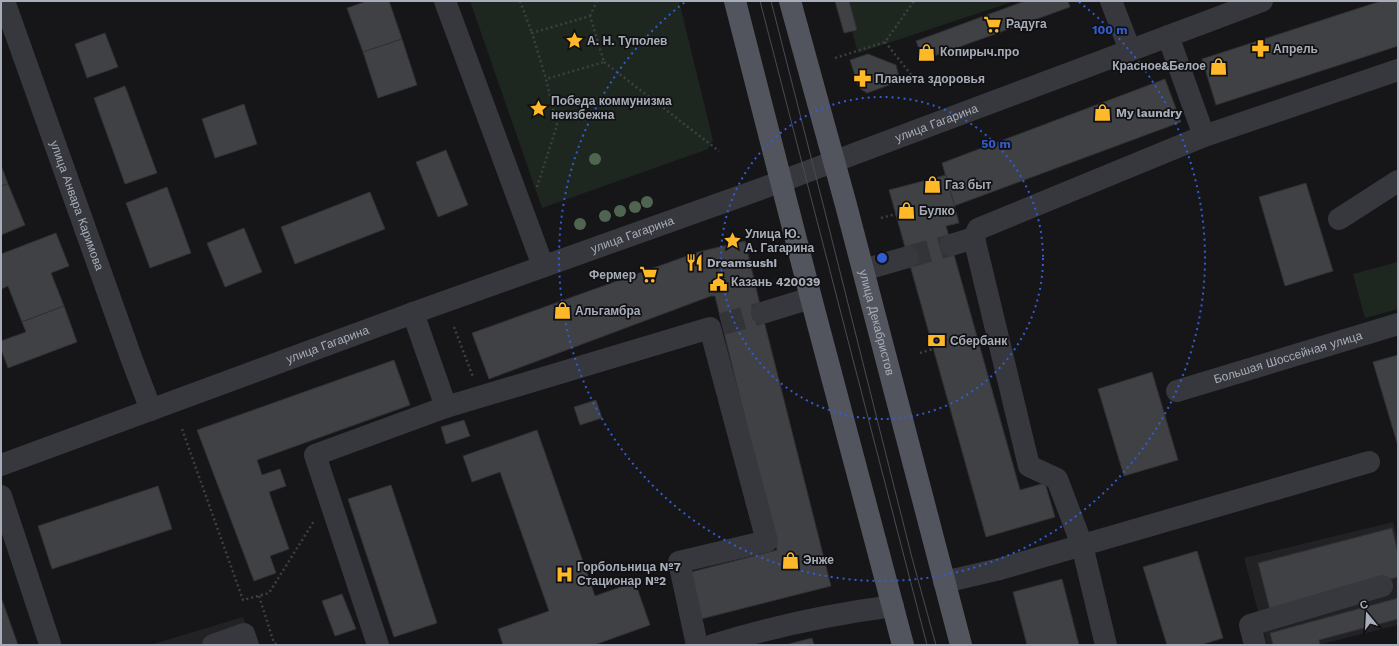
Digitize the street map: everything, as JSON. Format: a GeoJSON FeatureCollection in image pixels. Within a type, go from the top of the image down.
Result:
{"type":"FeatureCollection","features":[{"type":"Feature","properties":{"kind":"main road"},"geometry":{"type":"LineString","coordinates":[[735,1],[811,298],[903,645]]}},
{"type":"Feature","properties":{"kind":"main road","name":"улица Декабристов"},"geometry":{"type":"LineString","coordinates":[[790,1],[835,162],[961,645]]}},
{"type":"Feature","properties":{"kind":"street","name":"улица Анвара Каримова"},"geometry":{"type":"LineString","coordinates":[[4,1],[151,410]]}},
{"type":"Feature","properties":{"kind":"street"},"geometry":{"type":"LineString","coordinates":[[445,1],[543,266]]}},
{"type":"Feature","properties":{"kind":"street"},"geometry":{"type":"LineString","coordinates":[[1111,1],[1130,50]]}},
{"type":"Feature","properties":{"kind":"street","name":"улица Гагарина"},"geometry":{"type":"LineString","coordinates":[[1,465],[413,313],[781,182],[1262,1]]}},
{"type":"Feature","properties":{"kind":"street"},"geometry":{"type":"LineString","coordinates":[[1168,36],[1204,136]]}},
{"type":"Feature","properties":{"kind":"street"},"geometry":{"type":"LineString","coordinates":[[1106,645],[1082,545],[1057,479],[1029,466],[974,238],[978,229],[1204,136],[1398,70]]}},
{"type":"Feature","properties":{"kind":"street"},"geometry":{"type":"LineString","coordinates":[[1339,219],[1398,181]]}},
{"type":"Feature","properties":{"kind":"street"},"geometry":{"type":"LineString","coordinates":[[952,245],[974,238]]}},
{"type":"Feature","properties":{"kind":"street"},"geometry":{"type":"LineString","coordinates":[[863,270],[908,257]]}},
{"type":"Feature","properties":{"kind":"street"},"geometry":{"type":"LineString","coordinates":[[762,313],[811,298]]}},
{"type":"Feature","properties":{"kind":"street"},"geometry":{"type":"LineString","coordinates":[[413,313],[446,406]]}},
{"type":"Feature","properties":{"kind":"street","name":"Большая Шоссейная улица"},"geometry":{"type":"LineString","coordinates":[[1178,391],[1398,324]]}},
{"type":"Feature","properties":{"kind":"street"},"geometry":{"type":"LineString","coordinates":[[378,645],[315,456],[446,406],[716,326],[767,541],[679,562],[697,645]]}},
{"type":"Feature","properties":{"kind":"street"},"geometry":{"type":"LineString","coordinates":[[944,582],[1000,570],[1369,462]]}},
{"type":"Feature","properties":{"kind":"street"},"geometry":{"type":"LineString","coordinates":[[1,496],[50,644]]}},
{"type":"Feature","properties":{"kind":"street"},"geometry":{"type":"LineString","coordinates":[[1255,645],[1250,625],[1382,586]]}},
{"type":"Feature","properties":{"kind":"street"},"geometry":{"type":"LineString","coordinates":[[713,645],[738,641],[852,611],[893,606]]}},
{"type":"Feature","properties":{"kind":"street"},"geometry":{"type":"LineString","coordinates":[[213,645],[244,634],[248,645]]}},
{"type":"Feature","properties":{"kind":"path"},"geometry":{"type":"LineString","coordinates":[[520,1],[532,33],[546,79],[557,125],[526,222]]}},
{"type":"Feature","properties":{"kind":"path"},"geometry":{"type":"LineString","coordinates":[[597,1],[590,16],[604,62],[719,151]]}},
{"type":"Feature","properties":{"kind":"path"},"geometry":{"type":"LineString","coordinates":[[835,58],[885,42],[914,1]]}},
{"type":"Feature","properties":{"kind":"path"},"geometry":{"type":"LineString","coordinates":[[532,33],[590,16]]}},
{"type":"Feature","properties":{"kind":"path"},"geometry":{"type":"LineString","coordinates":[[885,42],[917,82]]}},
{"type":"Feature","properties":{"kind":"path"},"geometry":{"type":"LineString","coordinates":[[546,79],[604,62]]}},
{"type":"Feature","properties":{"kind":"path"},"geometry":{"type":"LineString","coordinates":[[881,218],[896,214]]}},
{"type":"Feature","properties":{"kind":"path"},"geometry":{"type":"LineString","coordinates":[[454,327],[480,396]]}},
{"type":"Feature","properties":{"kind":"path"},"geometry":{"type":"LineString","coordinates":[[920,353],[933,349]]}},
{"type":"Feature","properties":{"kind":"path"},"geometry":{"type":"LineString","coordinates":[[182,429],[243,600],[269,593],[329,497]]}},
{"type":"Feature","properties":{"kind":"path"},"geometry":{"type":"LineString","coordinates":[[259,596],[276,644]]}},
{"type":"Feature","properties":{"kind":"shaded area"},"geometry":{"type":"Polygon","coordinates":[[[470,1],[679,1],[713,140],[708,149],[542,208],[470,1]]]}},
{"type":"Feature","properties":{"kind":"shaded area"},"geometry":{"type":"Polygon","coordinates":[[[844,1],[1015,1],[858,53],[844,1]]]}},
{"type":"Feature","properties":{"kind":"shaded area"},"geometry":{"type":"Polygon","coordinates":[[[1398,262],[1398,309],[1365,318],[1353,274],[1398,262]]]}},
{"type":"Feature","properties":{"kind":"shaded area"},"geometry":{"type":"Polygon","coordinates":[[[1393,522],[1398,541],[1398,625],[1322,645],[1267,645],[1244,558],[1393,522]]]}},
{"type":"Feature","properties":{"kind":"shaded area"},"geometry":{"type":"Polygon","coordinates":[[[243,617],[254,645],[150,645],[223,623],[243,617]]]}},
{"type":"Feature","properties":{"kind":"building"},"geometry":{"type":"Polygon","coordinates":[[[367,1],[389,1],[402,39],[363,52],[347,8],[367,1]]]}},
{"type":"Feature","properties":{"kind":"building"},"geometry":{"type":"Polygon","coordinates":[[[835,1],[849,1],[857,30],[844,33],[835,1]]]}},
{"type":"Feature","properties":{"kind":"building","name":"Радуга"},"geometry":{"type":"Polygon","coordinates":[[[1025,1],[1068,1],[1070,7],[923,60],[916,41],[1025,1]]]}},
{"type":"Feature","properties":{"kind":"building"},"geometry":{"type":"Polygon","coordinates":[[[1381,1],[1398,1],[1398,46],[1216,105],[1202,59],[1381,1]]]}},
{"type":"Feature","properties":{"kind":"building"},"geometry":{"type":"Polygon","coordinates":[[[105,33],[118,67],[87,78],[75,44],[105,33]]]}},
{"type":"Feature","properties":{"kind":"building"},"geometry":{"type":"Polygon","coordinates":[[[402,39],[417,85],[378,98],[363,52],[402,39]]]}},
{"type":"Feature","properties":{"kind":"building"},"geometry":{"type":"Polygon","coordinates":[[[868,54],[896,65],[900,81],[867,93],[859,88],[850,60],[868,54]]]}},
{"type":"Feature","properties":{"kind":"building"},"geometry":{"type":"Polygon","coordinates":[[[1165,79],[1181,122],[954,206],[942,163],[1165,79]]]}},
{"type":"Feature","properties":{"kind":"building"},"geometry":{"type":"Polygon","coordinates":[[[125,86],[157,173],[125,184],[94,98],[125,86]]]}},
{"type":"Feature","properties":{"kind":"building"},"geometry":{"type":"Polygon","coordinates":[[[244,104],[257,144],[215,158],[202,119],[244,104]]]}},
{"type":"Feature","properties":{"kind":"building"},"geometry":{"type":"Polygon","coordinates":[[[446,150],[468,205],[438,217],[416,162],[446,150]]]}},
{"type":"Feature","properties":{"kind":"building"},"geometry":{"type":"Polygon","coordinates":[[[1,165],[8,184],[1,186],[1,165]]]}},
{"type":"Feature","properties":{"kind":"building"},"geometry":{"type":"Polygon","coordinates":[[[946,175],[959,223],[946,226],[1020,490],[1045,483],[1055,517],[986,537],[889,190],[946,175]]]}},
{"type":"Feature","properties":{"kind":"building"},"geometry":{"type":"Polygon","coordinates":[[[1306,183],[1333,271],[1285,286],[1259,197],[1306,183]]]}},
{"type":"Feature","properties":{"kind":"building"},"geometry":{"type":"Polygon","coordinates":[[[8,184],[25,225],[1,235],[1,186],[8,184]]]}},
{"type":"Feature","properties":{"kind":"building"},"geometry":{"type":"Polygon","coordinates":[[[167,187],[191,253],[150,268],[126,203],[167,187]]]}},
{"type":"Feature","properties":{"kind":"building"},"geometry":{"type":"Polygon","coordinates":[[[370,192],[385,229],[295,264],[281,227],[370,192]]]}},
{"type":"Feature","properties":{"kind":"building"},"geometry":{"type":"Polygon","coordinates":[[[244,228],[262,272],[225,287],[207,243],[244,228]]]}},
{"type":"Feature","properties":{"kind":"building"},"geometry":{"type":"Polygon","coordinates":[[[56,233],[69,266],[51,273],[64,306],[22,322],[8,286],[1,289],[1,254],[56,233]]]}},
{"type":"Feature","properties":{"kind":"building"},"geometry":{"type":"Polygon","coordinates":[[[745,241],[831,586],[701,619],[691,572],[777,550],[715,296],[711,296],[489,379],[472,333],[698,252],[745,241]]]}},
{"type":"Feature","properties":{"kind":"building"},"geometry":{"type":"Polygon","coordinates":[[[64,306],[77,342],[8,368],[1,349],[1,341],[26,332],[22,322],[64,306]]]}},
{"type":"Feature","properties":{"kind":"building"},"geometry":{"type":"Polygon","coordinates":[[[1398,355],[1398,446],[1373,362],[1398,355]]]}},
{"type":"Feature","properties":{"kind":"building"},"geometry":{"type":"Polygon","coordinates":[[[394,360],[410,405],[257,460],[262,475],[280,469],[286,486],[269,492],[289,549],[270,556],[276,573],[254,581],[197,430],[394,360]]]}},
{"type":"Feature","properties":{"kind":"building"},"geometry":{"type":"Polygon","coordinates":[[[1152,372],[1178,460],[1124,476],[1098,389],[1152,372]]]}},
{"type":"Feature","properties":{"kind":"building"},"geometry":{"type":"Polygon","coordinates":[[[596,400],[602,418],[580,425],[574,407],[596,400]]]}},
{"type":"Feature","properties":{"kind":"building"},"geometry":{"type":"Polygon","coordinates":[[[464,420],[470,436],[446,444],[441,427],[464,420]]]}},
{"type":"Feature","properties":{"kind":"building"},"geometry":{"type":"Polygon","coordinates":[[[537,430],[595,596],[635,582],[650,625],[594,645],[503,645],[498,629],[549,611],[500,472],[472,482],[463,456],[537,430]]]}},
{"type":"Feature","properties":{"kind":"building"},"geometry":{"type":"Polygon","coordinates":[[[391,485],[437,623],[394,637],[348,499],[391,485]]]}},
{"type":"Feature","properties":{"kind":"building"},"geometry":{"type":"Polygon","coordinates":[[[158,486],[172,529],[52,569],[38,526],[158,486]]]}},
{"type":"Feature","properties":{"kind":"building"},"geometry":{"type":"Polygon","coordinates":[[[1392,528],[1398,553],[1398,577],[1270,610],[1258,563],[1392,528]]]}},
{"type":"Feature","properties":{"kind":"building"},"geometry":{"type":"Polygon","coordinates":[[[1197,551],[1223,638],[1201,645],[1167,645],[1143,567],[1197,551]]]}},
{"type":"Feature","properties":{"kind":"building"},"geometry":{"type":"Polygon","coordinates":[[[1062,579],[1079,645],[1027,645],[1013,592],[1062,579]]]}},
{"type":"Feature","properties":{"kind":"building"},"geometry":{"type":"Polygon","coordinates":[[[342,594],[356,629],[335,636],[322,601],[342,594]]]}},
{"type":"Feature","properties":{"kind":"building"},"geometry":{"type":"Polygon","coordinates":[[[1,597],[18,645],[1,645],[1,597]]]}},
{"type":"Feature","properties":{"kind":"building"},"geometry":{"type":"Polygon","coordinates":[[[1398,598],[1398,619],[1319,640],[1320,645],[1273,645],[1270,633],[1398,598]]]}},
{"type":"Feature","properties":{"kind":"building"},"geometry":{"type":"Polygon","coordinates":[[[812,638],[814,645],[785,645],[812,638]]]}},
{"type":"Feature","properties":{"kind":"tunnel"},"geometry":{"type":"LineString","coordinates":[[908,257],[951,245]]}},
{"type":"Feature","properties":{"kind":"tunnel"},"geometry":{"type":"LineString","coordinates":[[722,324],[762,313]]}},
{"type":"Feature","properties":{"kind":"tram line"},"geometry":{"type":"LineString","coordinates":[[760,1],[927,645]]}},
{"type":"Feature","properties":{"kind":"tram line"},"geometry":{"type":"LineString","coordinates":[[771,1],[912,558],[936,645]]}},
{"type":"Feature","properties":{"kind":"place","name":"Радуга"},"geometry":{"type":"Point","coordinates":[993,24]}},
{"type":"Feature","properties":{"kind":"place","name":"А. Н. Туполев"},"geometry":{"type":"Point","coordinates":[574,41]}},
{"type":"Feature","properties":{"kind":"place","name":"Апрель"},"geometry":{"type":"Point","coordinates":[1260,49]}},
{"type":"Feature","properties":{"kind":"place","name":"Копирыч.про"},"geometry":{"type":"Point","coordinates":[927,52]}},
{"type":"Feature","properties":{"kind":"place","name":"Красное&Белое"},"geometry":{"type":"Point","coordinates":[1219,66]}},
{"type":"Feature","properties":{"kind":"place","name":"Планета здоровья"},"geometry":{"type":"Point","coordinates":[862,79]}},
{"type":"Feature","properties":{"kind":"place","name":"Победа коммунизма неизбежна"},"geometry":{"type":"Point","coordinates":[538,108]}},
{"type":"Feature","properties":{"kind":"place","name":"My laundry"},"geometry":{"type":"Point","coordinates":[1103,113]}},
{"type":"Feature","properties":{"kind":"place","name":"Газ быт"},"geometry":{"type":"Point","coordinates":[932,185]}},
{"type":"Feature","properties":{"kind":"place","name":"Булко"},"geometry":{"type":"Point","coordinates":[906,211]}},
{"type":"Feature","properties":{"kind":"place","name":"Улица Ю. А. Гагарина"},"geometry":{"type":"Point","coordinates":[732,241]}},
{"type":"Feature","properties":{"kind":"place","name":"Dreamsushi"},"geometry":{"type":"Point","coordinates":[694,263]}},
{"type":"Feature","properties":{"kind":"place","name":"Фермер"},"geometry":{"type":"Point","coordinates":[649,275]}},
{"type":"Feature","properties":{"kind":"place","name":"Казань 420039"},"geometry":{"type":"Point","coordinates":[718,282]}},
{"type":"Feature","properties":{"kind":"place","name":"Альгамбра"},"geometry":{"type":"Point","coordinates":[562,311]}},
{"type":"Feature","properties":{"kind":"place","name":"Сбербанк"},"geometry":{"type":"Point","coordinates":[937,341]}},
{"type":"Feature","properties":{"kind":"place","name":"Энже"},"geometry":{"type":"Point","coordinates":[790,560]}},
{"type":"Feature","properties":{"kind":"place","name":"Горбольница №7 Стационар №2"},"geometry":{"type":"Point","coordinates":[564,574]}}]}
